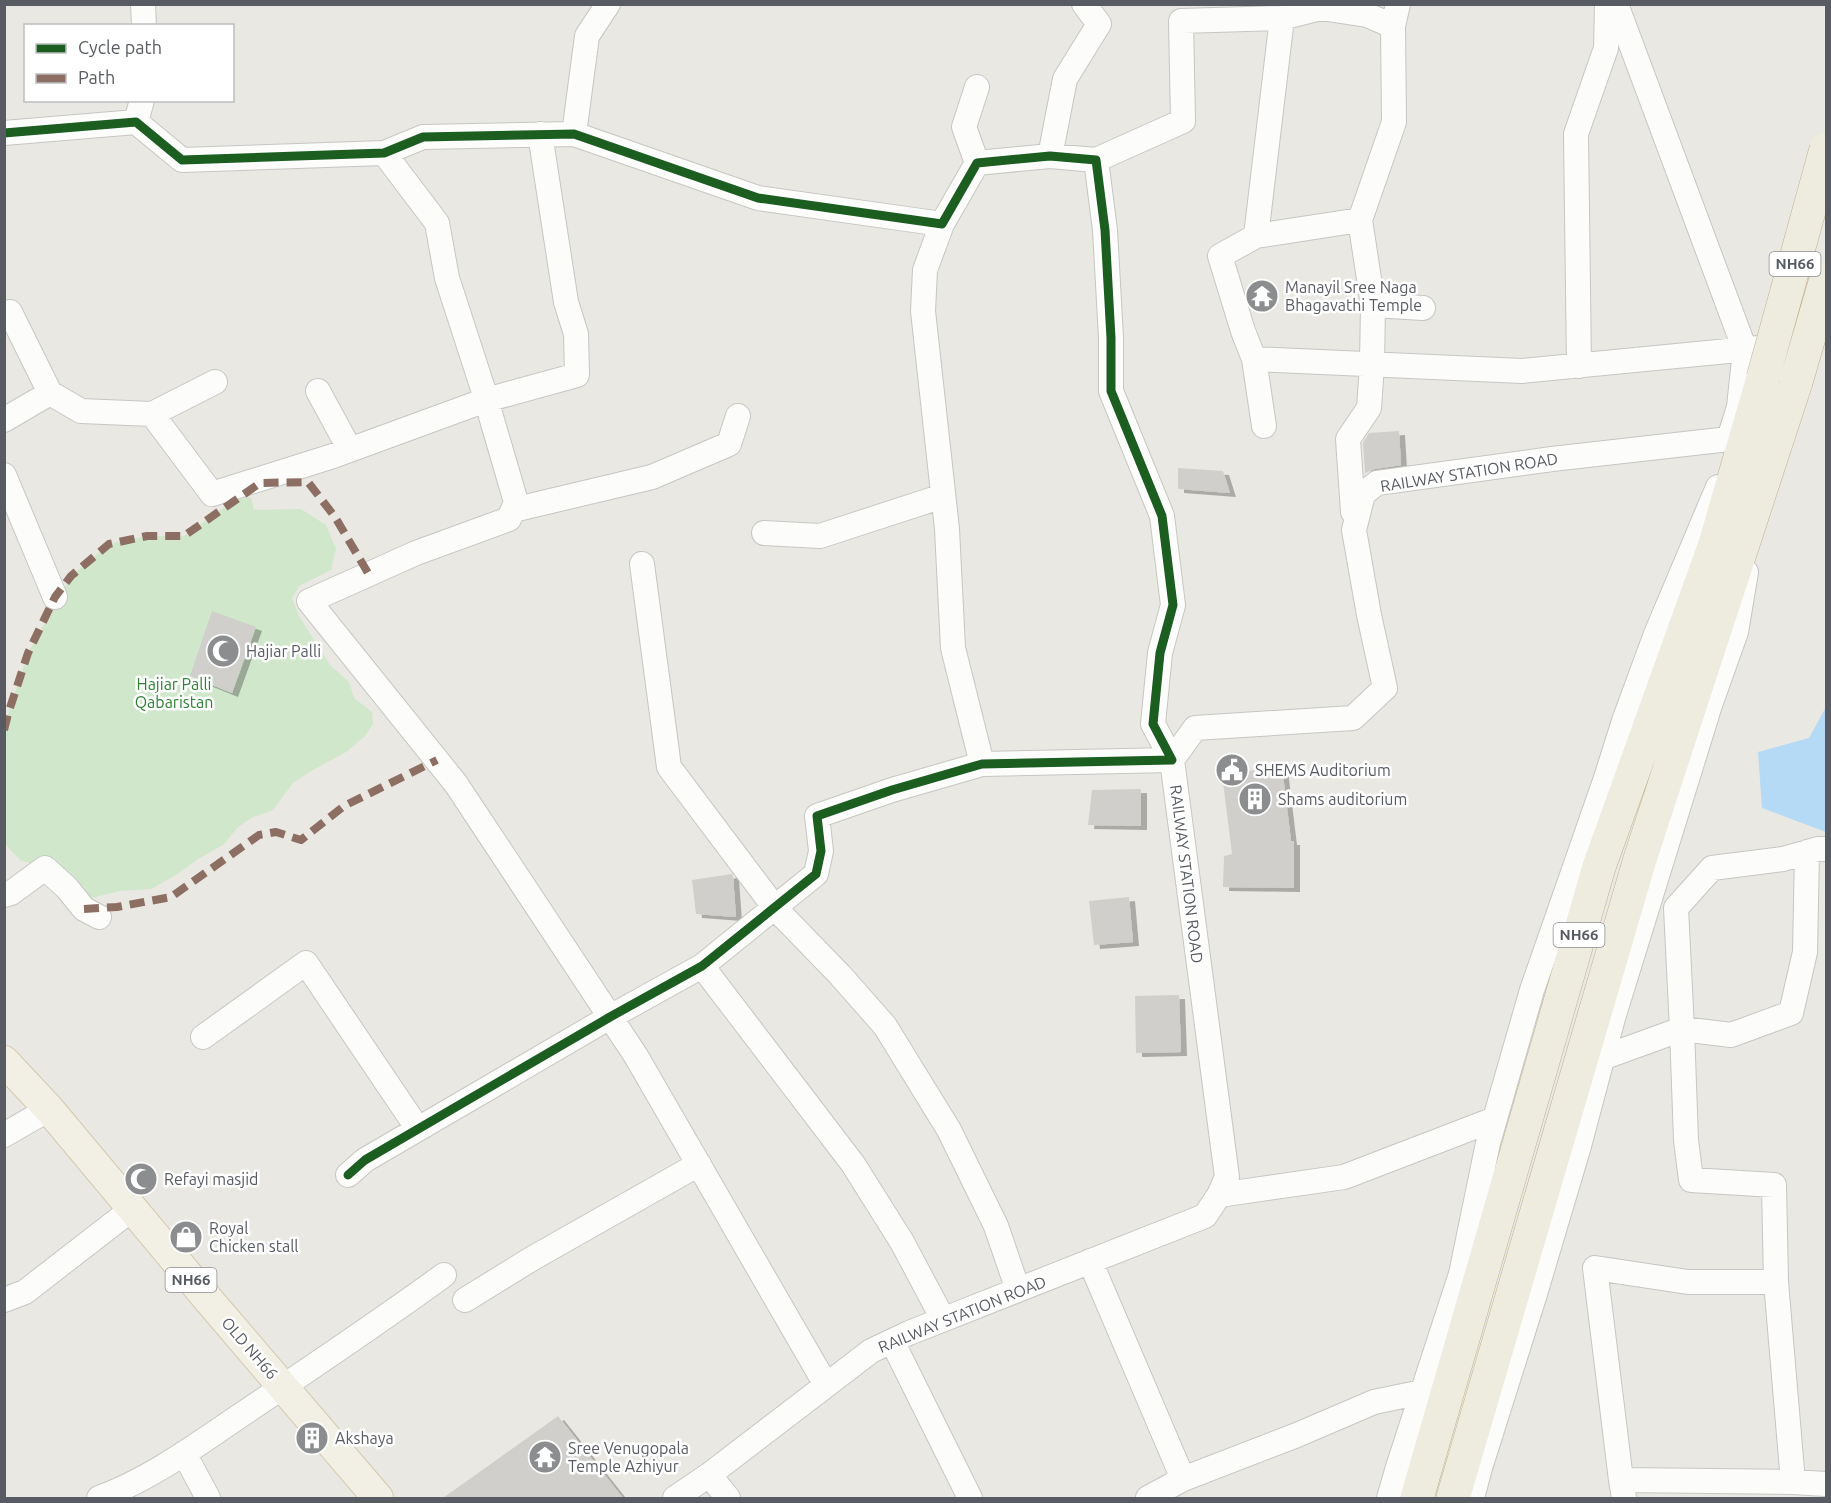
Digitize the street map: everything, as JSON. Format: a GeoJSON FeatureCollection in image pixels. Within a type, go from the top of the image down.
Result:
{"type":"FeatureCollection","features":[{"type":"Feature","properties":{"kind":"highway","name":"NH66"},"geometry":{"type":"LineString","coordinates":[[1417,1498],[1599,867],[1715,544],[1827,149]]}},
{"type":"Feature","properties":{"kind":"highway","name":"NH66"},"geometry":{"type":"LineString","coordinates":[[1453,1498],[1640,859],[1757,507],[1827,279]]}},
{"type":"Feature","properties":{"kind":"main road","name":"OLD NH66"},"geometry":{"type":"LineString","coordinates":[[4,1061],[49,1109],[378,1498]]}},
{"type":"Feature","properties":{"kind":"street"},"geometry":{"type":"LineString","coordinates":[[143,4],[144,24]]}},
{"type":"Feature","properties":{"kind":"street"},"geometry":{"type":"LineString","coordinates":[[574,134],[587,36],[608,4]]}},
{"type":"Feature","properties":{"kind":"street"},"geometry":{"type":"LineString","coordinates":[[1050,156],[1065,79],[1099,24],[1084,4]]}},
{"type":"Feature","properties":{"kind":"street"},"geometry":{"type":"LineString","coordinates":[[1579,366],[1576,134],[1606,48],[1607,4]]}},
{"type":"Feature","properties":{"kind":"street","name":"RAILWAY STATION ROAD"},"geometry":{"type":"LineString","coordinates":[[675,1498],[709,1475],[871,1351],[943,1319],[1205,1216],[1219,1195],[1227,1177],[1172,760],[1195,728],[1353,718],[1385,688],[1354,530],[1363,494],[1377,483],[1552,459],[1729,439],[1739,407],[1745,350],[1616,4]]}},
{"type":"Feature","properties":{"kind":"street"},"geometry":{"type":"LineString","coordinates":[[977,163],[1050,156],[1096,160],[1183,121],[1181,21],[1282,18],[1322,8],[1367,15],[1396,15],[1394,122],[1360,220],[1373,306],[1372,364],[1369,408],[1348,439],[1354,530]]}},
{"type":"Feature","properties":{"kind":"street"},"geometry":{"type":"LineString","coordinates":[[1256,236],[1282,18]]}},
{"type":"Feature","properties":{"kind":"street"},"geometry":{"type":"LineString","coordinates":[[977,87],[964,127],[977,163],[942,224],[925,270],[923,311],[946,529],[953,648],[982,764]]}},
{"type":"Feature","properties":{"kind":"street"},"geometry":{"type":"LineString","coordinates":[[4,133],[139,111],[182,160],[384,153],[423,136],[574,134],[758,198],[942,224]]}},
{"type":"Feature","properties":{"kind":"street"},"geometry":{"type":"LineString","coordinates":[[152,414],[212,494],[350,450],[486,400],[577,375],[576,334],[566,302],[540,134]]}},
{"type":"Feature","properties":{"kind":"street"},"geometry":{"type":"LineString","coordinates":[[384,153],[437,223],[447,278],[516,502],[509,519],[416,553],[309,601],[456,784],[636,1056],[826,1385]]}},
{"type":"Feature","properties":{"kind":"street"},"geometry":{"type":"LineString","coordinates":[[348,1175],[365,1160],[702,966],[816,874],[821,851],[817,816],[892,790],[982,764],[1172,760],[1153,724],[1160,653],[1173,605],[1162,516],[1111,391],[1111,338],[1105,230],[1096,160]]}},
{"type":"Feature","properties":{"kind":"street"},"geometry":{"type":"LineString","coordinates":[[1264,426],[1254,359],[1220,256],[1256,236],[1360,220]]}},
{"type":"Feature","properties":{"kind":"street"},"geometry":{"type":"LineString","coordinates":[[1373,306],[1423,308]]}},
{"type":"Feature","properties":{"kind":"street"},"geometry":{"type":"LineString","coordinates":[[4,315],[10,312],[50,393],[81,411],[152,414],[215,382]]}},
{"type":"Feature","properties":{"kind":"street"},"geometry":{"type":"LineString","coordinates":[[1254,359],[1522,371],[1745,350],[1827,339]]}},
{"type":"Feature","properties":{"kind":"street"},"geometry":{"type":"LineString","coordinates":[[1389,1498],[1461,1274],[1488,1143],[1532,990],[1656,634],[1759,388]]}},
{"type":"Feature","properties":{"kind":"street"},"geometry":{"type":"LineString","coordinates":[[318,391],[350,450]]}},
{"type":"Feature","properties":{"kind":"street"},"geometry":{"type":"LineString","coordinates":[[4,420],[50,393]]}},
{"type":"Feature","properties":{"kind":"street"},"geometry":{"type":"LineString","coordinates":[[513,510],[652,477],[729,444],[738,416]]}},
{"type":"Feature","properties":{"kind":"street"},"geometry":{"type":"LineString","coordinates":[[4,475],[55,597]]}},
{"type":"Feature","properties":{"kind":"street"},"geometry":{"type":"LineString","coordinates":[[764,533],[820,536],[943,496]]}},
{"type":"Feature","properties":{"kind":"street"},"geometry":{"type":"LineString","coordinates":[[1472,1498],[1562,1203],[1613,1018],[1710,705],[1736,632],[1757,507]]}},
{"type":"Feature","properties":{"kind":"street"},"geometry":{"type":"LineString","coordinates":[[642,564],[669,767],[775,908],[840,975],[885,1026],[949,1130],[996,1226],[1018,1290]]}},
{"type":"Feature","properties":{"kind":"street"},"geometry":{"type":"LineString","coordinates":[[1602,1058],[1682,1029],[1731,1035],[1791,1012],[1805,952],[1817,851],[1783,859],[1712,868],[1676,908],[1682,1029],[1686,1140],[1690,1180],[1774,1185],[1776,1282],[1793,1482]]}},
{"type":"Feature","properties":{"kind":"street"},"geometry":{"type":"LineString","coordinates":[[4,895],[45,868],[67,888],[84,909],[99,917]]}},
{"type":"Feature","properties":{"kind":"street"},"geometry":{"type":"LineString","coordinates":[[202,1037],[306,963],[418,1129]]}},
{"type":"Feature","properties":{"kind":"street"},"geometry":{"type":"LineString","coordinates":[[702,966],[853,1164],[902,1242],[943,1319]]}},
{"type":"Feature","properties":{"kind":"street"},"geometry":{"type":"LineString","coordinates":[[4,1135],[49,1109]]}},
{"type":"Feature","properties":{"kind":"street"},"geometry":{"type":"LineString","coordinates":[[1219,1195],[1344,1177],[1495,1119]]}},
{"type":"Feature","properties":{"kind":"street"},"geometry":{"type":"LineString","coordinates":[[465,1300],[533,1258],[699,1164]]}},
{"type":"Feature","properties":{"kind":"street"},"geometry":{"type":"LineString","coordinates":[[4,1300],[25,1292],[132,1209]]}},
{"type":"Feature","properties":{"kind":"street"},"geometry":{"type":"LineString","coordinates":[[1090,1261],[1183,1479]]}},
{"type":"Feature","properties":{"kind":"street"},"geometry":{"type":"LineString","coordinates":[[1776,1282],[1688,1282],[1595,1268],[1622,1490],[1793,1482],[1827,1484]]}},
{"type":"Feature","properties":{"kind":"street"},"geometry":{"type":"LineString","coordinates":[[99,1498],[116,1492],[184,1453],[355,1339],[444,1275]]}},
{"type":"Feature","properties":{"kind":"street"},"geometry":{"type":"LineString","coordinates":[[892,1341],[970,1498]]}},
{"type":"Feature","properties":{"kind":"street"},"geometry":{"type":"LineString","coordinates":[[1148,1498],[1183,1479],[1297,1435],[1374,1402],[1422,1392]]}},
{"type":"Feature","properties":{"kind":"street"},"geometry":{"type":"LineString","coordinates":[[184,1453],[208,1498]]}},
{"type":"Feature","properties":{"kind":"street"},"geometry":{"type":"LineString","coordinates":[[709,1475],[728,1498]]}},
{"type":"Feature","properties":{"kind":"green space","name":"Hajiar Palli Qabaristan"},"geometry":{"type":"Polygon","coordinates":[[[251,497],[254,510],[301,509],[326,525],[336,549],[331,570],[299,586],[292,598],[299,616],[330,665],[349,682],[354,698],[372,712],[373,724],[365,736],[346,752],[293,783],[273,810],[253,817],[238,827],[223,845],[176,875],[151,889],[119,891],[85,900],[45,868],[20,860],[5,844],[4,730],[28,653],[71,576],[109,544],[147,536],[184,536],[238,498],[251,497]]]}},
{"type":"Feature","properties":{"kind":"water"},"geometry":{"type":"Polygon","coordinates":[[[1826,707],[1826,832],[1762,808],[1758,752],[1809,738],[1826,707]]]}},
{"type":"Feature","properties":{"kind":"building"},"geometry":{"type":"Polygon","coordinates":[[[1399,431],[1401,465],[1365,473],[1363,443],[1369,433],[1399,431]]]}},
{"type":"Feature","properties":{"kind":"building"},"geometry":{"type":"Polygon","coordinates":[[[1178,468],[1223,471],[1230,493],[1178,489],[1178,468]]]}},
{"type":"Feature","properties":{"kind":"building","name":"Hajiar Palli"},"geometry":{"type":"Polygon","coordinates":[[[212,611],[256,627],[232,693],[190,676],[212,611]]]}},
{"type":"Feature","properties":{"kind":"building"},"geometry":{"type":"Polygon","coordinates":[[[1282,767],[1291,841],[1294,841],[1294,888],[1223,887],[1224,856],[1232,854],[1222,774],[1282,767]]]}},
{"type":"Feature","properties":{"kind":"building"},"geometry":{"type":"Polygon","coordinates":[[[1141,789],[1141,826],[1088,825],[1092,790],[1141,789]]]}},
{"type":"Feature","properties":{"kind":"building"},"geometry":{"type":"Polygon","coordinates":[[[732,874],[736,917],[696,914],[692,880],[732,874]]]}},
{"type":"Feature","properties":{"kind":"building"},"geometry":{"type":"Polygon","coordinates":[[[1129,897],[1133,942],[1094,945],[1089,901],[1129,897]]]}},
{"type":"Feature","properties":{"kind":"building"},"geometry":{"type":"Polygon","coordinates":[[[1179,995],[1181,1052],[1136,1053],[1135,996],[1179,995]]]}},
{"type":"Feature","properties":{"kind":"building","name":"Sree Venugopala Temple Azhiyur"},"geometry":{"type":"Polygon","coordinates":[[[558,1416],[623,1498],[443,1498],[558,1416]]]}},
{"type":"Feature","properties":{"kind":"marked path"},"geometry":{"type":"LineString","coordinates":[[4,730],[28,653],[55,597],[71,576],[109,544],[147,536],[184,536],[260,483],[308,482],[335,517],[368,573]]}},
{"type":"Feature","properties":{"kind":"marked path"},"geometry":{"type":"LineString","coordinates":[[84,909],[117,907],[171,897],[259,835],[276,832],[301,840],[344,806],[437,760]]}},
{"type":"Feature","properties":{"kind":"cycle path"},"geometry":{"type":"LineString","coordinates":[[4,133],[136,122],[182,160],[384,153],[423,137],[574,134],[758,198],[942,224],[977,163],[1050,156],[1096,160],[1105,230],[1111,338],[1111,391],[1162,516],[1173,605],[1160,653],[1153,724],[1172,760],[982,764],[892,790],[817,816],[821,851],[816,874],[702,966],[365,1160],[348,1175]]}},
{"type":"Feature","properties":{"kind":"place","name":"Manayil Sree Naga Bhagavathi Temple"},"geometry":{"type":"Point","coordinates":[1262,296]}},
{"type":"Feature","properties":{"kind":"place","name":"Hajiar Palli"},"geometry":{"type":"Point","coordinates":[223,651]}},
{"type":"Feature","properties":{"kind":"place","name":"SHEMS Auditorium"},"geometry":{"type":"Point","coordinates":[1232,770]}},
{"type":"Feature","properties":{"kind":"place","name":"Shams auditorium"},"geometry":{"type":"Point","coordinates":[1255,799]}},
{"type":"Feature","properties":{"kind":"place","name":"Refayi masjid"},"geometry":{"type":"Point","coordinates":[141,1179]}},
{"type":"Feature","properties":{"kind":"place","name":"Royal Chicken stall"},"geometry":{"type":"Point","coordinates":[186,1237]}},
{"type":"Feature","properties":{"kind":"place","name":"Akshaya"},"geometry":{"type":"Point","coordinates":[312,1438]}},
{"type":"Feature","properties":{"kind":"place","name":"Sree Venugopala Temple Azhiyur"},"geometry":{"type":"Point","coordinates":[545,1457]}}]}
